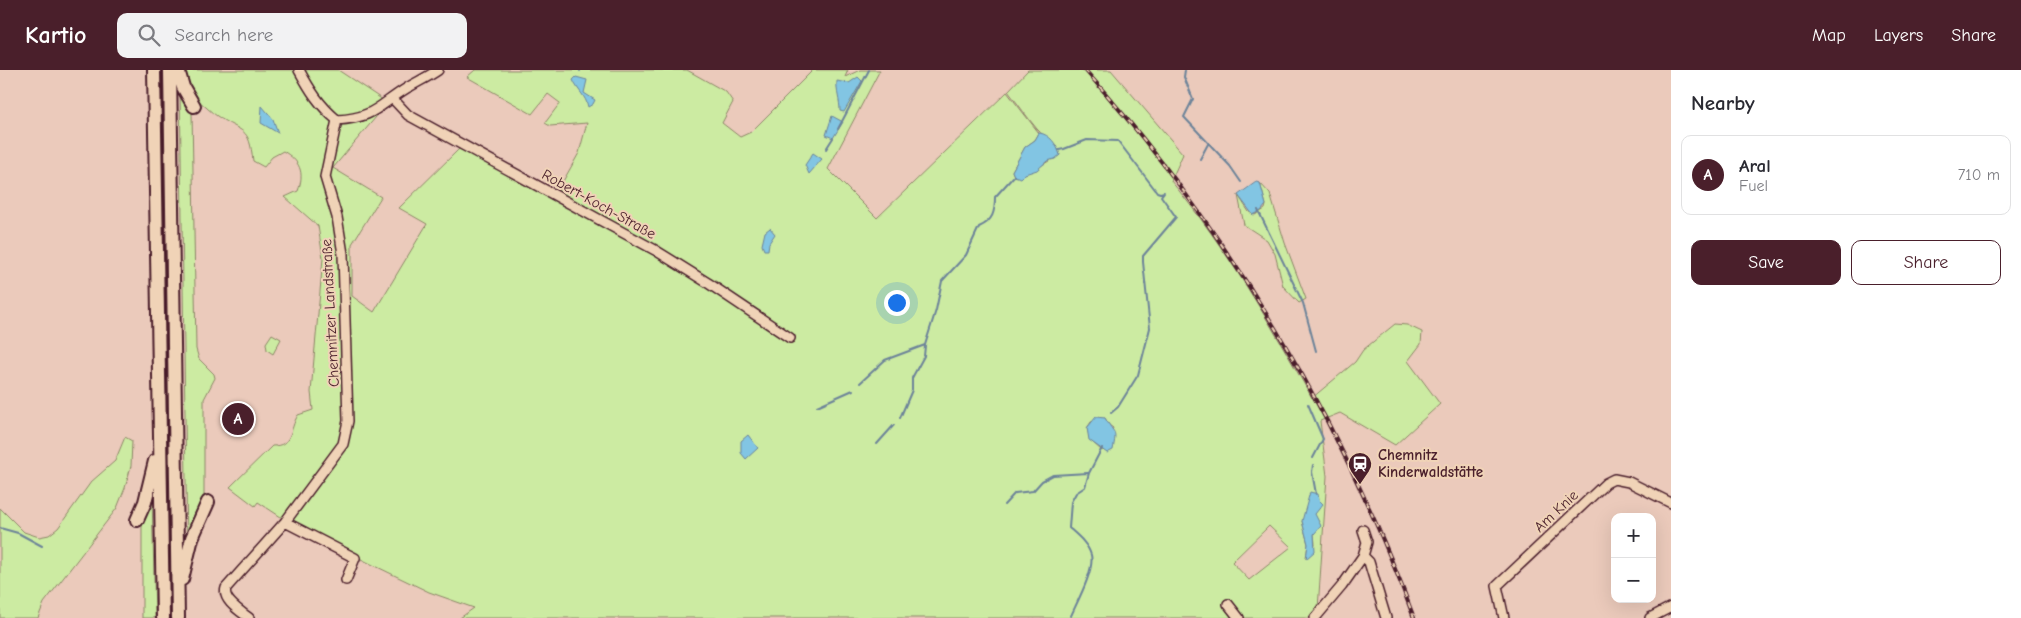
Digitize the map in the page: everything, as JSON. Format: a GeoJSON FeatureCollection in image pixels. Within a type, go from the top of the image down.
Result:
{"type":"FeatureCollection","features":[{"type":"Feature","properties":{"kind":"highway"},"geometry":{"type":"LineString","coordinates":[[154,70],[163,618]]}},
{"type":"Feature","properties":{"kind":"highway"},"geometry":{"type":"LineString","coordinates":[[170,70],[178,618]]}},
{"type":"Feature","properties":{"kind":"highway"},"geometry":{"type":"LineString","coordinates":[[178,70],[183,87],[194,106]]}},
{"type":"Feature","properties":{"kind":"highway"},"geometry":{"type":"LineString","coordinates":[[137,520],[145,502],[153,467],[160,449]]}},
{"type":"Feature","properties":{"kind":"highway"},"geometry":{"type":"LineString","coordinates":[[178,591],[192,538],[208,502]]}},
{"type":"Feature","properties":{"kind":"street"},"geometry":{"type":"LineString","coordinates":[[299,70],[323,109],[337,120],[370,114],[407,88],[438,70]]}},
{"type":"Feature","properties":{"kind":"street","name":"Robert-Koch-Straße"},"geometry":{"type":"LineString","coordinates":[[393,99],[408,115],[655,250],[790,338]]}},
{"type":"Feature","properties":{"kind":"street","name":"Chemnitzer Landstraße"},"geometry":{"type":"LineString","coordinates":[[249,618],[231,602],[224,592],[226,588],[285,522],[343,444],[348,427],[343,254],[337,217],[325,177],[337,120]]}},
{"type":"Feature","properties":{"kind":"street","name":"Am Knie"},"geometry":{"type":"LineString","coordinates":[[1504,618],[1497,586],[1606,483],[1614,479],[1629,482],[1671,503]]}},
{"type":"Feature","properties":{"kind":"street"},"geometry":{"type":"LineString","coordinates":[[285,522],[356,558],[346,580]]}},
{"type":"Feature","properties":{"kind":"street"},"geometry":{"type":"LineString","coordinates":[[1315,618],[1342,586],[1363,556],[1367,542],[1363,530]]}},
{"type":"Feature","properties":{"kind":"street"},"geometry":{"type":"LineString","coordinates":[[1363,556],[1369,562],[1386,618]]}},
{"type":"Feature","properties":{"kind":"street"},"geometry":{"type":"LineString","coordinates":[[1228,604],[1239,618]]}},
{"type":"Feature","properties":{"kind":"street"},"geometry":{"type":"LineString","coordinates":[[1650,618],[1671,606]]}},
{"type":"Feature","properties":{"kind":"green space"},"geometry":{"type":"Polygon","coordinates":[[[181,70],[338,70],[383,100],[376,117],[333,168],[381,197],[352,244],[352,296],[374,312],[427,224],[399,208],[459,149],[557,192],[579,153],[587,123],[550,126],[545,123],[560,103],[548,94],[532,114],[467,77],[475,70],[687,70],[726,92],[733,102],[722,123],[740,137],[751,132],[813,70],[848,70],[845,77],[860,70],[880,70],[828,169],[877,218],[1007,92],[1039,133],[1035,140],[1025,147],[1012,171],[1014,176],[1034,170],[1060,155],[1056,146],[1037,129],[1008,91],[1028,70],[1111,70],[1183,154],[1171,181],[1229,259],[1312,398],[1355,362],[1363,350],[1395,324],[1407,325],[1422,332],[1421,344],[1408,361],[1440,404],[1395,445],[1340,413],[1320,421],[1327,476],[1318,609],[1314,618],[460,618],[474,608],[429,592],[367,562],[290,523],[258,502],[255,506],[230,487],[272,446],[284,443],[287,440],[298,415],[313,410],[311,392],[323,258],[318,226],[285,197],[298,191],[300,184],[300,168],[294,159],[283,151],[272,157],[264,167],[253,161],[249,141],[243,132],[217,116],[199,101],[194,102],[181,70]],[[1105,418],[1091,422],[1087,428],[1090,440],[1102,451],[1113,428],[1105,418]],[[1302,521],[1308,544],[1306,558],[1315,544],[1314,534],[1302,521]],[[1269,526],[1232,562],[1249,580],[1291,547],[1269,526]]]}},
{"type":"Feature","properties":{"kind":"green space"},"geometry":{"type":"Polygon","coordinates":[[[180,88],[191,106],[192,112],[196,349],[199,359],[214,374],[215,378],[204,399],[204,502],[187,547],[180,88]]]}},
{"type":"Feature","properties":{"kind":"green space"},"geometry":{"type":"Polygon","coordinates":[[[1260,183],[1270,194],[1285,243],[1306,299],[1299,303],[1283,286],[1275,254],[1267,240],[1244,225],[1238,195],[1249,212],[1255,215],[1265,209],[1266,205],[1260,183]]]}},
{"type":"Feature","properties":{"kind":"green space"},"geometry":{"type":"Polygon","coordinates":[[[272,334],[281,339],[273,354],[267,350],[266,343],[272,334]]]}},
{"type":"Feature","properties":{"kind":"green space"},"geometry":{"type":"Polygon","coordinates":[[[125,437],[132,441],[131,466],[117,508],[44,603],[38,618],[0,618],[0,508],[24,532],[39,537],[49,535],[58,528],[91,482],[115,461],[125,437]]]}},
{"type":"Feature","properties":{"kind":"green space"},"geometry":{"type":"Polygon","coordinates":[[[152,496],[155,618],[142,618],[142,525],[152,496]]]}},
{"type":"Feature","properties":{"kind":"water"},"geometry":{"type":"Polygon","coordinates":[[[576,77],[587,80],[584,93],[595,100],[588,107],[573,80],[576,77]]]}},
{"type":"Feature","properties":{"kind":"water"},"geometry":{"type":"Polygon","coordinates":[[[858,77],[862,81],[844,112],[840,111],[837,81],[849,83],[858,77]]]}},
{"type":"Feature","properties":{"kind":"water"},"geometry":{"type":"Polygon","coordinates":[[[262,106],[273,119],[278,133],[261,123],[262,106]]]}},
{"type":"Feature","properties":{"kind":"water"},"geometry":{"type":"Polygon","coordinates":[[[832,116],[843,122],[833,138],[826,135],[832,116]]]}},
{"type":"Feature","properties":{"kind":"water"},"geometry":{"type":"Polygon","coordinates":[[[1039,133],[1046,135],[1052,141],[1060,155],[1021,178],[1014,176],[1012,171],[1025,147],[1035,140],[1039,133]]]}},
{"type":"Feature","properties":{"kind":"water"},"geometry":{"type":"Polygon","coordinates":[[[813,153],[822,159],[809,174],[805,165],[813,153]]]}},
{"type":"Feature","properties":{"kind":"water"},"geometry":{"type":"Polygon","coordinates":[[[1256,182],[1260,183],[1266,205],[1261,211],[1253,215],[1238,195],[1256,182]]]}},
{"type":"Feature","properties":{"kind":"water"},"geometry":{"type":"Polygon","coordinates":[[[770,228],[775,234],[769,243],[768,250],[764,250],[762,245],[765,232],[770,228]]]}},
{"type":"Feature","properties":{"kind":"water"},"geometry":{"type":"Polygon","coordinates":[[[1096,417],[1105,418],[1114,432],[1113,450],[1107,453],[1089,440],[1087,428],[1096,417]]]}},
{"type":"Feature","properties":{"kind":"water"},"geometry":{"type":"Polygon","coordinates":[[[748,435],[758,448],[746,459],[741,453],[741,441],[748,435]]]}},
{"type":"Feature","properties":{"kind":"water"},"geometry":{"type":"Polygon","coordinates":[[[1310,492],[1318,494],[1319,500],[1323,504],[1315,514],[1321,526],[1314,534],[1315,551],[1306,559],[1308,544],[1302,521],[1310,492]]]}},
{"type":"Feature","properties":{"kind":"waterway"},"geometry":{"type":"LineString","coordinates":[[838,129],[869,70]]}},
{"type":"Feature","properties":{"kind":"waterway"},"geometry":{"type":"LineString","coordinates":[[1185,70],[1184,77],[1193,99],[1184,117],[1230,166],[1241,182]]}},
{"type":"Feature","properties":{"kind":"waterway"},"geometry":{"type":"LineString","coordinates":[[826,149],[833,138]]}},
{"type":"Feature","properties":{"kind":"waterway"},"geometry":{"type":"LineString","coordinates":[[1059,150],[1087,140],[1118,141],[1157,192],[1164,192],[1161,196],[1176,217],[1143,256],[1150,328],[1138,375],[1118,407],[1111,413]]}},
{"type":"Feature","properties":{"kind":"waterway"},"geometry":{"type":"LineString","coordinates":[[1200,159],[1208,144]]}},
{"type":"Feature","properties":{"kind":"waterway"},"geometry":{"type":"LineString","coordinates":[[860,383],[885,360],[925,345],[936,310],[942,281],[966,255],[979,227],[990,219],[995,197],[1014,176]]}},
{"type":"Feature","properties":{"kind":"waterway"},"geometry":{"type":"LineString","coordinates":[[1258,210],[1303,303],[1316,351]]}},
{"type":"Feature","properties":{"kind":"waterway"},"geometry":{"type":"LineString","coordinates":[[900,418],[912,390],[912,378],[924,356],[925,346]]}},
{"type":"Feature","properties":{"kind":"waterway"},"geometry":{"type":"LineString","coordinates":[[817,406],[853,390]]}},
{"type":"Feature","properties":{"kind":"waterway"},"geometry":{"type":"LineString","coordinates":[[1308,404],[1323,439],[1313,458]]}},
{"type":"Feature","properties":{"kind":"waterway"},"geometry":{"type":"LineString","coordinates":[[877,444],[894,425]]}},
{"type":"Feature","properties":{"kind":"waterway"},"geometry":{"type":"LineString","coordinates":[[1070,618],[1088,578],[1091,561],[1088,547],[1069,528],[1071,502],[1076,493],[1085,487],[1089,473],[1102,448]]}},
{"type":"Feature","properties":{"kind":"waterway"},"geometry":{"type":"LineString","coordinates":[[1313,465],[1312,472],[1316,494]]}},
{"type":"Feature","properties":{"kind":"waterway"},"geometry":{"type":"LineString","coordinates":[[1004,505],[1015,493],[1033,491],[1042,481],[1053,475],[1088,473]]}},
{"type":"Feature","properties":{"kind":"waterway"},"geometry":{"type":"LineString","coordinates":[[0,528],[18,533],[42,546]]}},
{"type":"Feature","properties":{"kind":"railway"},"geometry":{"type":"LineString","coordinates":[[1085,70],[1137,131],[1186,195],[1232,261],[1275,329],[1315,398],[1351,470],[1384,543],[1414,618]]}},
{"type":"Feature","properties":{"kind":"place","name":"Aral"},"geometry":{"type":"Point","coordinates":[238,419]}},
{"type":"Feature","properties":{"kind":"place","name":"Chemnitz Kinderwaldstätte"},"geometry":{"type":"Point","coordinates":[1360,485]}}]}
